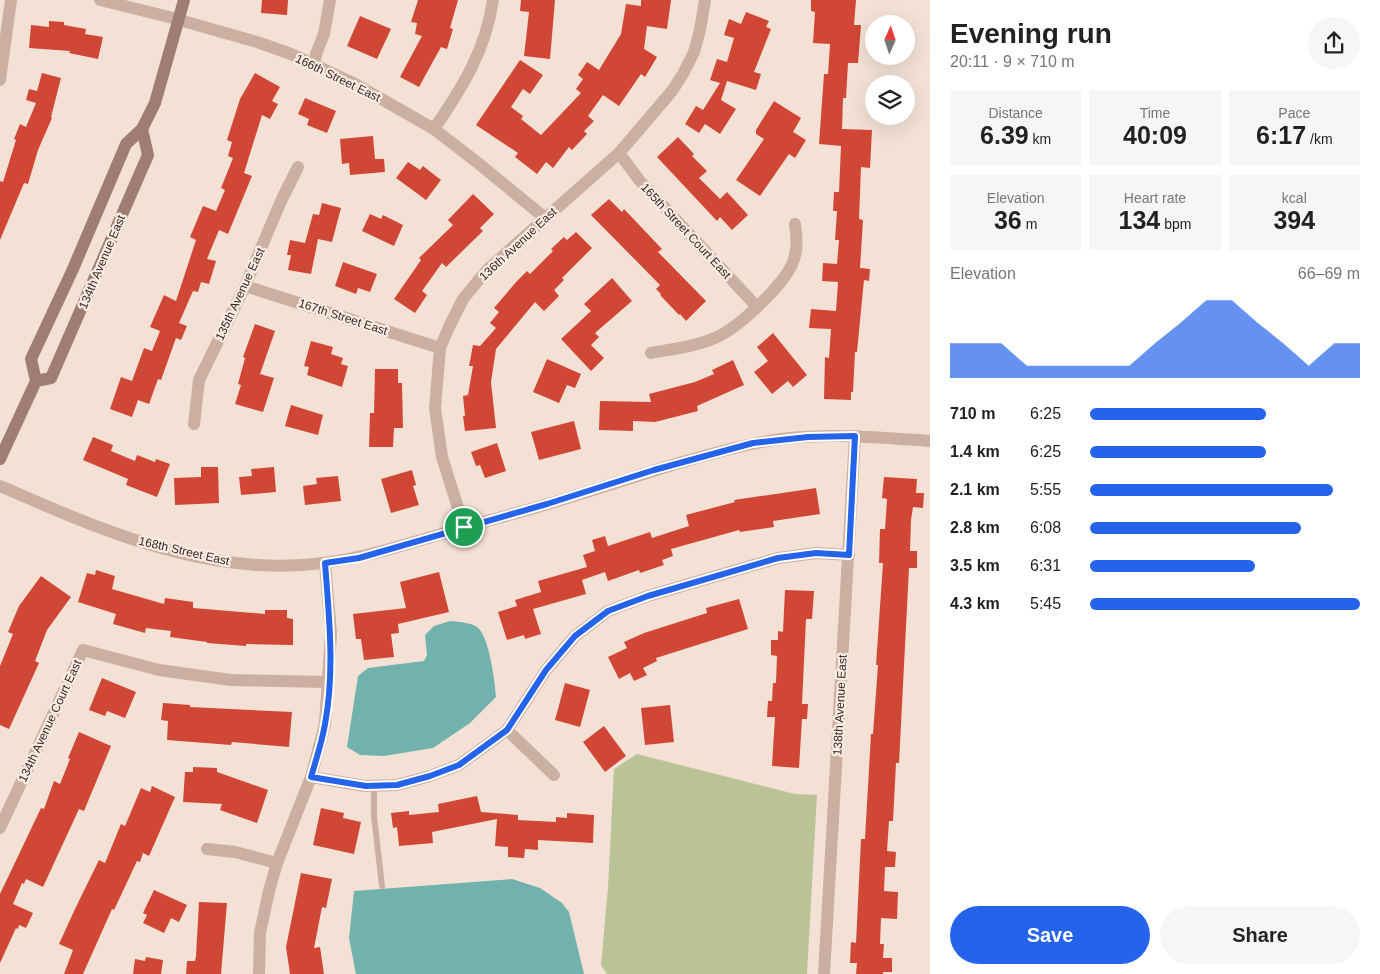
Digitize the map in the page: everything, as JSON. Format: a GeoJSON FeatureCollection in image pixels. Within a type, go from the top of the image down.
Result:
{"type":"FeatureCollection","features":[{"type":"Feature","properties":{"kind":"street"},"geometry":{"type":"LineString","coordinates":[[0,80],[10,0]]}},
{"type":"Feature","properties":{"kind":"street","name":"166th Street East"},"geometry":{"type":"LineString","coordinates":[[100,0],[257,42],[291,54],[355,84],[434,129],[545,218]]}},
{"type":"Feature","properties":{"kind":"street","name":"134th Avenue East"},"geometry":{"type":"LineString","coordinates":[[142,130],[148,154],[51,378],[36,381],[31,359],[74,269],[126,144],[142,130],[155,103],[180,20],[184,0]]}},
{"type":"Feature","properties":{"kind":"street"},"geometry":{"type":"LineString","coordinates":[[314,66],[316,54],[324,34],[330,0]]}},
{"type":"Feature","properties":{"kind":"street"},"geometry":{"type":"LineString","coordinates":[[434,129],[458,94],[477,57],[486,37],[493,0]]}},
{"type":"Feature","properties":{"kind":"street","name":"136th Avenue East"},"geometry":{"type":"LineString","coordinates":[[464,527],[442,457],[438,434],[435,408],[440,348],[463,299],[474,284],[619,153],[672,91],[694,52],[705,0]]}},
{"type":"Feature","properties":{"kind":"street","name":"165th Street Court East"},"geometry":{"type":"LineString","coordinates":[[619,153],[640,181],[757,307]]}},
{"type":"Feature","properties":{"kind":"street","name":"135th Avenue East"},"geometry":{"type":"LineString","coordinates":[[194,424],[199,380],[245,286],[281,201],[298,167]]}},
{"type":"Feature","properties":{"kind":"street"},"geometry":{"type":"LineString","coordinates":[[651,353],[694,346],[716,338],[734,327],[757,307],[785,278],[794,259],[797,239],[795,224]]}},
{"type":"Feature","properties":{"kind":"street","name":"167th Street East"},"geometry":{"type":"LineString","coordinates":[[245,286],[440,348]]}},
{"type":"Feature","properties":{"kind":"street"},"geometry":{"type":"LineString","coordinates":[[0,459],[36,381]]}},
{"type":"Feature","properties":{"kind":"street","name":"168th Street East"},"geometry":{"type":"LineString","coordinates":[[0,486],[83,522],[129,538],[180,552],[215,560],[300,566],[359,558],[753,443],[808,437],[855,436],[930,441]]}},
{"type":"Feature","properties":{"kind":"street","name":"138th Avenue East"},"geometry":{"type":"LineString","coordinates":[[824,974],[855,436]]}},
{"type":"Feature","properties":{"kind":"street"},"geometry":{"type":"LineString","coordinates":[[311,777],[366,786],[397,785],[430,776],[459,765],[507,730],[552,663],[575,636],[608,611],[648,596],[778,558],[816,553],[849,555]]}},
{"type":"Feature","properties":{"kind":"street"},"geometry":{"type":"LineString","coordinates":[[259,974],[260,934],[269,891],[277,863],[311,777],[325,724],[331,634],[325,563]]}},
{"type":"Feature","properties":{"kind":"street","name":"134th Avenue Court East"},"geometry":{"type":"LineString","coordinates":[[0,828],[83,650],[160,670],[231,680],[329,682]]}},
{"type":"Feature","properties":{"kind":"street"},"geometry":{"type":"LineString","coordinates":[[507,730],[554,775]]}},
{"type":"Feature","properties":{"kind":"street"},"geometry":{"type":"LineString","coordinates":[[207,848],[235,852],[277,863]]}},
{"type":"Feature","properties":{"kind":"lane"},"geometry":{"type":"LineString","coordinates":[[374,785],[374,816],[382,886]]}},
{"type":"Feature","properties":{"kind":"green space"},"geometry":{"type":"Polygon","coordinates":[[[637,754],[795,794],[817,795],[807,974],[607,974],[601,965],[608,888],[614,769],[637,754]]]}},
{"type":"Feature","properties":{"kind":"water"},"geometry":{"type":"Polygon","coordinates":[[[450,621],[471,624],[481,632],[491,659],[496,697],[470,723],[433,748],[384,756],[360,755],[347,747],[358,676],[368,668],[424,661],[427,655],[425,635],[434,626],[450,621]]]}},
{"type":"Feature","properties":{"kind":"water"},"geometry":{"type":"Polygon","coordinates":[[[512,879],[540,888],[562,903],[569,912],[584,974],[356,974],[349,938],[354,891],[512,879]]]}},
{"type":"Feature","properties":{"kind":"building"},"geometry":{"type":"Polygon","coordinates":[[[262,0],[288,0],[287,15],[261,13],[262,0]]]}},
{"type":"Feature","properties":{"kind":"building"},"geometry":{"type":"Polygon","coordinates":[[[418,0],[458,0],[450,28],[453,29],[447,49],[441,47],[419,87],[400,77],[422,36],[415,34],[417,23],[411,22],[418,0]]]}},
{"type":"Feature","properties":{"kind":"building"},"geometry":{"type":"Polygon","coordinates":[[[521,0],[555,0],[550,59],[524,56],[529,12],[520,11],[521,0]]]}},
{"type":"Feature","properties":{"kind":"building"},"geometry":{"type":"Polygon","coordinates":[[[641,0],[671,0],[667,29],[647,26],[644,49],[657,57],[645,77],[641,74],[619,106],[603,95],[588,116],[594,121],[584,131],[587,134],[572,150],[569,147],[553,168],[546,162],[537,174],[515,157],[518,153],[476,125],[520,60],[543,75],[530,94],[523,89],[511,107],[523,116],[521,119],[541,135],[581,93],[576,89],[583,79],[578,75],[587,62],[599,70],[621,34],[626,4],[641,6],[641,0]]]}},
{"type":"Feature","properties":{"kind":"building"},"geometry":{"type":"Polygon","coordinates":[[[811,0],[856,0],[854,25],[861,25],[858,63],[848,63],[846,98],[843,98],[842,129],[872,130],[870,168],[861,167],[859,219],[863,220],[860,268],[870,269],[869,281],[864,280],[851,400],[824,399],[825,357],[829,358],[831,329],[809,328],[811,309],[836,311],[838,282],[822,281],[823,263],[837,264],[839,240],[835,240],[837,211],[833,211],[834,192],[839,192],[841,146],[819,144],[824,74],[828,74],[830,44],[813,43],[815,12],[811,11],[811,0]]]}},
{"type":"Feature","properties":{"kind":"building"},"geometry":{"type":"Polygon","coordinates":[[[746,12],[769,21],[766,27],[771,29],[754,72],[761,74],[756,90],[727,81],[721,100],[736,109],[720,134],[705,124],[699,133],[685,124],[696,106],[703,110],[720,83],[710,80],[717,59],[727,62],[734,38],[724,35],[729,19],[741,24],[746,12]]]}},
{"type":"Feature","properties":{"kind":"building"},"geometry":{"type":"Polygon","coordinates":[[[360,16],[391,29],[377,59],[347,46],[360,16]]]}},
{"type":"Feature","properties":{"kind":"building"},"geometry":{"type":"Polygon","coordinates":[[[49,21],[64,22],[64,25],[86,29],[85,34],[103,37],[98,59],[69,53],[70,51],[29,48],[31,25],[49,27],[49,21]]]}},
{"type":"Feature","properties":{"kind":"building"},"geometry":{"type":"Polygon","coordinates":[[[42,73],[61,78],[52,118],[38,150],[28,184],[24,183],[0,240],[0,181],[3,182],[16,140],[14,139],[20,124],[26,127],[36,103],[26,100],[29,89],[37,91],[42,73]]]}},
{"type":"Feature","properties":{"kind":"building"},"geometry":{"type":"Polygon","coordinates":[[[255,73],[280,87],[272,101],[278,104],[270,119],[262,115],[244,173],[252,176],[228,234],[219,230],[207,259],[216,261],[209,284],[201,282],[198,292],[193,291],[179,323],[187,326],[181,340],[176,338],[161,380],[158,379],[149,404],[138,400],[132,417],[110,409],[121,377],[132,381],[144,348],[152,351],[160,331],[150,327],[164,295],[176,301],[196,240],[190,237],[203,206],[216,211],[225,190],[221,188],[233,158],[228,156],[232,142],[227,140],[240,99],[255,73]]]}},
{"type":"Feature","properties":{"kind":"building"},"geometry":{"type":"Polygon","coordinates":[[[305,98],[336,111],[327,133],[307,125],[309,119],[298,114],[305,98]]]}},
{"type":"Feature","properties":{"kind":"building"},"geometry":{"type":"Polygon","coordinates":[[[774,101],[801,118],[793,132],[806,140],[795,158],[789,154],[760,196],[736,180],[764,139],[756,134],[756,130],[774,101]]]}},
{"type":"Feature","properties":{"kind":"building"},"geometry":{"type":"Polygon","coordinates":[[[373,136],[375,159],[384,159],[385,172],[350,175],[349,163],[342,164],[340,139],[373,136]]]}},
{"type":"Feature","properties":{"kind":"building"},"geometry":{"type":"Polygon","coordinates":[[[678,137],[694,154],[692,156],[707,171],[699,178],[720,199],[727,192],[748,215],[732,230],[720,217],[717,221],[657,157],[678,137]]]}},
{"type":"Feature","properties":{"kind":"building"},"geometry":{"type":"Polygon","coordinates":[[[408,162],[420,170],[423,166],[441,180],[426,200],[396,178],[408,162]]]}},
{"type":"Feature","properties":{"kind":"building"},"geometry":{"type":"Polygon","coordinates":[[[473,194],[494,214],[480,228],[483,231],[446,267],[442,263],[422,291],[427,295],[415,313],[394,299],[421,260],[419,258],[453,225],[448,220],[473,194]]]}},
{"type":"Feature","properties":{"kind":"building"},"geometry":{"type":"Polygon","coordinates":[[[609,199],[622,212],[624,209],[662,249],[658,252],[706,301],[686,321],[660,295],[656,289],[660,285],[591,215],[609,199]]]}},
{"type":"Feature","properties":{"kind":"building"},"geometry":{"type":"Polygon","coordinates":[[[322,203],[341,208],[332,242],[318,239],[311,274],[288,270],[291,255],[287,255],[290,240],[305,243],[313,214],[319,215],[322,203]]]}},
{"type":"Feature","properties":{"kind":"building"},"geometry":{"type":"Polygon","coordinates":[[[370,214],[381,219],[383,215],[403,225],[394,246],[362,231],[370,214]]]}},
{"type":"Feature","properties":{"kind":"building"},"geometry":{"type":"Polygon","coordinates":[[[576,232],[592,248],[562,278],[564,280],[554,290],[559,296],[544,311],[535,302],[496,349],[491,382],[496,428],[465,431],[463,396],[468,395],[473,366],[469,366],[473,345],[480,346],[496,328],[490,323],[499,312],[494,308],[517,281],[527,271],[530,274],[564,237],[567,240],[576,232]]]}},
{"type":"Feature","properties":{"kind":"building"},"geometry":{"type":"Polygon","coordinates":[[[343,262],[377,274],[370,292],[358,288],[356,294],[335,286],[343,262]]]}},
{"type":"Feature","properties":{"kind":"building"},"geometry":{"type":"Polygon","coordinates":[[[612,278],[632,301],[595,333],[599,337],[591,345],[604,358],[591,371],[561,339],[591,311],[584,304],[612,278]]]}},
{"type":"Feature","properties":{"kind":"building"},"geometry":{"type":"Polygon","coordinates":[[[255,324],[275,331],[260,374],[274,378],[263,412],[235,404],[241,385],[238,384],[245,358],[243,357],[255,324]]]}},
{"type":"Feature","properties":{"kind":"building"},"geometry":{"type":"Polygon","coordinates":[[[773,333],[807,375],[793,387],[788,381],[772,394],[754,372],[768,361],[757,347],[773,333]]]}},
{"type":"Feature","properties":{"kind":"building"},"geometry":{"type":"Polygon","coordinates":[[[311,341],[333,347],[331,354],[343,358],[341,364],[348,366],[342,387],[307,375],[309,367],[304,366],[311,341]]]}},
{"type":"Feature","properties":{"kind":"building"},"geometry":{"type":"Polygon","coordinates":[[[547,359],[581,374],[575,388],[567,385],[559,403],[533,392],[547,359]]]}},
{"type":"Feature","properties":{"kind":"building"},"geometry":{"type":"Polygon","coordinates":[[[733,360],[744,385],[697,406],[698,411],[655,422],[633,421],[633,431],[599,430],[600,401],[651,402],[649,394],[695,382],[714,374],[712,370],[733,360]]]}},
{"type":"Feature","properties":{"kind":"building"},"geometry":{"type":"Polygon","coordinates":[[[375,369],[398,369],[398,383],[402,383],[403,428],[394,428],[393,447],[369,447],[370,413],[374,413],[375,369]]]}},
{"type":"Feature","properties":{"kind":"building"},"geometry":{"type":"Polygon","coordinates":[[[291,405],[323,415],[318,435],[285,426],[291,405]]]}},
{"type":"Feature","properties":{"kind":"building"},"geometry":{"type":"Polygon","coordinates":[[[574,421],[581,449],[539,460],[531,432],[574,421]]]}},
{"type":"Feature","properties":{"kind":"building"},"geometry":{"type":"Polygon","coordinates":[[[93,437],[113,445],[111,451],[135,461],[137,455],[155,462],[156,459],[170,464],[157,497],[126,485],[128,479],[83,460],[93,437]]]}},
{"type":"Feature","properties":{"kind":"building"},"geometry":{"type":"Polygon","coordinates":[[[497,443],[506,471],[485,478],[480,465],[476,466],[471,452],[497,443]]]}},
{"type":"Feature","properties":{"kind":"building"},"geometry":{"type":"Polygon","coordinates":[[[201,467],[218,467],[219,503],[175,505],[174,478],[201,477],[201,467]]]}},
{"type":"Feature","properties":{"kind":"building"},"geometry":{"type":"Polygon","coordinates":[[[274,467],[276,492],[241,495],[239,477],[252,476],[251,469],[274,467]]]}},
{"type":"Feature","properties":{"kind":"building"},"geometry":{"type":"Polygon","coordinates":[[[412,470],[416,485],[413,486],[419,505],[391,513],[381,479],[412,470]]]}},
{"type":"Feature","properties":{"kind":"building"},"geometry":{"type":"Polygon","coordinates":[[[338,476],[341,501],[305,505],[303,486],[317,484],[316,478],[338,476]]]}},
{"type":"Feature","properties":{"kind":"building"},"geometry":{"type":"Polygon","coordinates":[[[884,477],[917,479],[916,493],[924,493],[923,508],[913,507],[911,520],[910,551],[917,551],[917,568],[909,568],[899,763],[896,763],[893,821],[889,821],[887,851],[896,852],[895,867],[885,867],[884,891],[898,892],[897,919],[881,918],[880,944],[884,944],[883,958],[892,958],[892,972],[856,974],[857,963],[850,963],[851,942],[856,943],[861,839],[865,839],[871,734],[873,734],[878,665],[876,665],[883,563],[879,563],[880,529],[885,529],[887,499],[882,498],[884,477]]]}},
{"type":"Feature","properties":{"kind":"building"},"geometry":{"type":"Polygon","coordinates":[[[816,488],[820,514],[773,521],[774,527],[740,532],[739,530],[671,549],[673,556],[662,560],[664,565],[640,573],[639,570],[608,581],[605,572],[582,580],[586,594],[533,609],[541,634],[525,639],[524,635],[507,640],[498,612],[517,606],[515,600],[541,592],[538,581],[587,567],[583,555],[595,551],[592,540],[605,536],[608,546],[650,532],[652,538],[689,526],[686,515],[735,502],[734,500],[816,488]]]}},
{"type":"Feature","properties":{"kind":"building"},"geometry":{"type":"Polygon","coordinates":[[[96,570],[115,576],[112,589],[164,604],[165,598],[193,602],[193,608],[265,614],[265,610],[287,610],[287,618],[293,619],[293,645],[246,644],[246,646],[207,643],[170,637],[171,631],[146,628],[145,633],[113,624],[116,614],[78,602],[87,573],[95,575],[96,570]]]}},
{"type":"Feature","properties":{"kind":"building"},"geometry":{"type":"Polygon","coordinates":[[[439,572],[449,612],[398,624],[399,633],[391,634],[394,657],[364,660],[361,639],[356,639],[353,614],[406,608],[400,582],[439,572]]]}},
{"type":"Feature","properties":{"kind":"building"},"geometry":{"type":"Polygon","coordinates":[[[41,576],[71,597],[47,630],[35,661],[39,663],[9,729],[0,725],[0,666],[13,634],[8,632],[19,606],[41,576]]]}},
{"type":"Feature","properties":{"kind":"building"},"geometry":{"type":"Polygon","coordinates":[[[785,590],[814,591],[812,619],[806,619],[802,704],[808,704],[807,719],[802,719],[799,768],[772,766],[775,717],[767,717],[768,701],[772,701],[773,683],[776,683],[777,656],[771,655],[771,640],[778,640],[778,631],[783,632],[785,590]]]}},
{"type":"Feature","properties":{"kind":"building"},"geometry":{"type":"Polygon","coordinates":[[[739,599],[748,629],[656,658],[657,661],[643,668],[647,675],[634,681],[630,673],[619,679],[608,657],[627,648],[624,642],[644,633],[707,613],[706,608],[739,599]]]}},
{"type":"Feature","properties":{"kind":"building"},"geometry":{"type":"Polygon","coordinates":[[[102,678],[136,692],[125,718],[107,711],[105,716],[89,710],[102,678]]]}},
{"type":"Feature","properties":{"kind":"building"},"geometry":{"type":"Polygon","coordinates":[[[565,683],[590,690],[580,727],[555,720],[565,683]]]}},
{"type":"Feature","properties":{"kind":"building"},"geometry":{"type":"Polygon","coordinates":[[[163,703],[190,705],[190,707],[292,712],[289,747],[232,742],[231,745],[167,740],[168,721],[161,720],[163,703]]]}},
{"type":"Feature","properties":{"kind":"building"},"geometry":{"type":"Polygon","coordinates":[[[670,705],[674,742],[645,745],[641,708],[670,705]]]}},
{"type":"Feature","properties":{"kind":"building"},"geometry":{"type":"Polygon","coordinates":[[[604,726],[626,756],[605,772],[583,742],[604,726]]]}},
{"type":"Feature","properties":{"kind":"building"},"geometry":{"type":"Polygon","coordinates":[[[79,732],[111,746],[84,811],[79,809],[43,887],[26,879],[24,884],[22,883],[13,904],[33,913],[26,928],[19,925],[18,929],[16,928],[0,963],[0,894],[41,808],[44,809],[54,781],[60,784],[79,732]]]}},
{"type":"Feature","properties":{"kind":"building"},"geometry":{"type":"Polygon","coordinates":[[[193,767],[217,768],[217,772],[268,790],[257,823],[220,810],[222,804],[183,802],[185,772],[193,772],[193,767]]]}},
{"type":"Feature","properties":{"kind":"building"},"geometry":{"type":"Polygon","coordinates":[[[152,786],[175,797],[149,856],[143,853],[140,862],[137,861],[114,910],[112,909],[83,974],[64,974],[73,950],[59,944],[75,909],[99,860],[105,863],[121,824],[125,826],[141,788],[150,792],[152,786]]]}},
{"type":"Feature","properties":{"kind":"building"},"geometry":{"type":"Polygon","coordinates":[[[477,796],[481,812],[518,815],[518,820],[556,822],[556,817],[567,818],[567,813],[594,815],[593,843],[538,840],[538,850],[525,849],[524,858],[508,857],[508,847],[495,846],[497,819],[432,832],[433,843],[399,846],[397,827],[393,828],[391,813],[409,811],[409,815],[439,812],[438,804],[477,796]]]}},
{"type":"Feature","properties":{"kind":"building"},"geometry":{"type":"Polygon","coordinates":[[[321,808],[344,813],[343,818],[361,822],[354,854],[313,845],[321,808]]]}},
{"type":"Feature","properties":{"kind":"building"},"geometry":{"type":"Polygon","coordinates":[[[301,873],[332,879],[326,908],[322,907],[314,948],[320,947],[324,974],[290,974],[286,947],[301,873]]]}},
{"type":"Feature","properties":{"kind":"building"},"geometry":{"type":"Polygon","coordinates":[[[154,890],[187,905],[179,922],[171,918],[164,933],[143,923],[147,915],[143,913],[154,890]]]}},
{"type":"Feature","properties":{"kind":"building"},"geometry":{"type":"Polygon","coordinates":[[[199,902],[227,903],[221,974],[186,974],[187,961],[195,961],[196,956],[199,902]]]}},
{"type":"Feature","properties":{"kind":"building"},"geometry":{"type":"Polygon","coordinates":[[[146,957],[163,960],[161,974],[133,974],[135,959],[145,961],[146,957]]]}},
{"type":"Feature","properties":{"kind":"route"},"geometry":{"type":"LineString","coordinates":[[855,436],[849,555],[816,553],[778,558],[648,596],[608,611],[575,636],[546,670],[507,730],[459,765],[430,776],[397,785],[366,786],[311,777],[325,724],[329,682],[331,634],[325,563],[359,558],[464,527],[547,504],[654,470],[753,443],[808,437],[855,436]]}}]}
